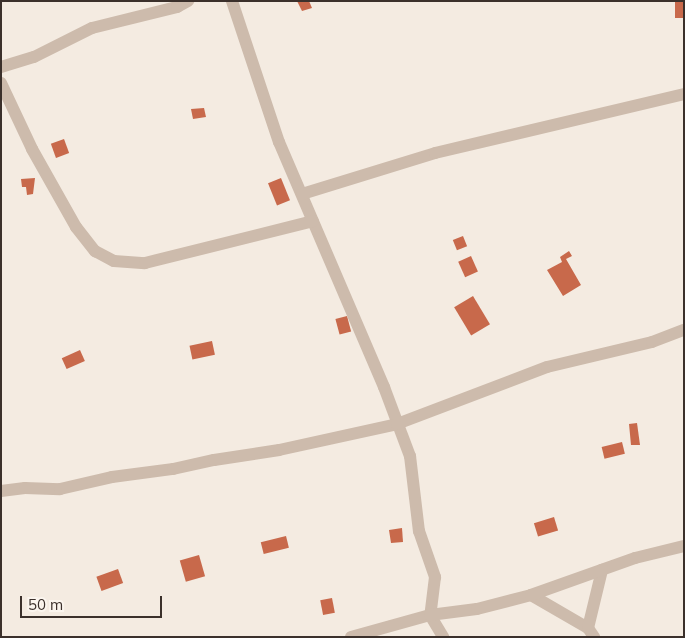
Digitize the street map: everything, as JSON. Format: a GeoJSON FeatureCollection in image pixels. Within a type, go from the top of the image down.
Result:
{"type":"FeatureCollection","features":[{"type":"Feature","properties":{"kind":"street"},"geometry":{"type":"LineString","coordinates":[[1,67],[34,57],[92,28],[177,7],[188,1]]}},
{"type":"Feature","properties":{"kind":"street"},"geometry":{"type":"LineString","coordinates":[[232,1],[279,142],[384,386],[410,456],[419,532],[435,577],[430,615],[443,637]]}},
{"type":"Feature","properties":{"kind":"street"},"geometry":{"type":"LineString","coordinates":[[1,83],[32,149],[76,227],[95,252],[114,261],[145,263],[313,221]]}},
{"type":"Feature","properties":{"kind":"street"},"geometry":{"type":"LineString","coordinates":[[302,194],[435,153],[684,94]]}},
{"type":"Feature","properties":{"kind":"street"},"geometry":{"type":"LineString","coordinates":[[1,491],[25,488],[60,489],[112,477],[173,469],[214,460],[279,450],[397,424],[547,367],[652,342],[684,330]]}},
{"type":"Feature","properties":{"kind":"street"},"geometry":{"type":"LineString","coordinates":[[351,637],[430,615],[477,609],[531,595],[636,558],[684,546]]}},
{"type":"Feature","properties":{"kind":"street"},"geometry":{"type":"LineString","coordinates":[[531,595],[591,632],[602,570]]}},
{"type":"Feature","properties":{"kind":"building"},"geometry":{"type":"Polygon","coordinates":[[[297,1],[309,1],[312,8],[302,11],[297,1]]]}},
{"type":"Feature","properties":{"kind":"building"},"geometry":{"type":"Polygon","coordinates":[[[675,1],[684,1],[684,18],[675,18],[675,1]]]}},
{"type":"Feature","properties":{"kind":"building"},"geometry":{"type":"Polygon","coordinates":[[[204,108],[206,117],[193,119],[191,109],[204,108]]]}},
{"type":"Feature","properties":{"kind":"building"},"geometry":{"type":"Polygon","coordinates":[[[64,139],[69,153],[56,158],[51,144],[64,139]]]}},
{"type":"Feature","properties":{"kind":"building"},"geometry":{"type":"Polygon","coordinates":[[[35,178],[33,194],[27,195],[26,187],[22,187],[21,179],[35,178]]]}},
{"type":"Feature","properties":{"kind":"building"},"geometry":{"type":"Polygon","coordinates":[[[281,178],[290,200],[277,205],[268,183],[281,178]]]}},
{"type":"Feature","properties":{"kind":"building"},"geometry":{"type":"Polygon","coordinates":[[[463,236],[467,246],[457,250],[453,240],[463,236]]]}},
{"type":"Feature","properties":{"kind":"building"},"geometry":{"type":"Polygon","coordinates":[[[569,251],[572,256],[566,259],[581,285],[563,296],[547,270],[562,262],[560,257],[569,251]]]}},
{"type":"Feature","properties":{"kind":"building"},"geometry":{"type":"Polygon","coordinates":[[[471,256],[478,272],[465,277],[458,262],[471,256]]]}},
{"type":"Feature","properties":{"kind":"building"},"geometry":{"type":"Polygon","coordinates":[[[473,296],[490,324],[471,336],[454,307],[473,296]]]}},
{"type":"Feature","properties":{"kind":"building"},"geometry":{"type":"Polygon","coordinates":[[[347,316],[351,331],[340,335],[335,319],[347,316]]]}},
{"type":"Feature","properties":{"kind":"building"},"geometry":{"type":"Polygon","coordinates":[[[212,341],[215,355],[192,359],[190,346],[212,341]]]}},
{"type":"Feature","properties":{"kind":"building"},"geometry":{"type":"Polygon","coordinates":[[[80,350],[85,361],[67,369],[62,358],[80,350]]]}},
{"type":"Feature","properties":{"kind":"building"},"geometry":{"type":"Polygon","coordinates":[[[637,423],[640,445],[631,445],[629,424],[637,423]]]}},
{"type":"Feature","properties":{"kind":"building"},"geometry":{"type":"Polygon","coordinates":[[[622,442],[625,454],[605,459],[602,447],[622,442]]]}},
{"type":"Feature","properties":{"kind":"building"},"geometry":{"type":"Polygon","coordinates":[[[554,517],[558,530],[538,537],[534,523],[554,517]]]}},
{"type":"Feature","properties":{"kind":"building"},"geometry":{"type":"Polygon","coordinates":[[[402,528],[403,542],[391,543],[389,530],[402,528]]]}},
{"type":"Feature","properties":{"kind":"building"},"geometry":{"type":"Polygon","coordinates":[[[286,536],[289,548],[264,554],[261,542],[286,536]]]}},
{"type":"Feature","properties":{"kind":"building"},"geometry":{"type":"Polygon","coordinates":[[[199,555],[205,576],[186,582],[180,561],[199,555]]]}},
{"type":"Feature","properties":{"kind":"building"},"geometry":{"type":"Polygon","coordinates":[[[118,569],[123,583],[102,591],[96,577],[118,569]]]}},
{"type":"Feature","properties":{"kind":"building"},"geometry":{"type":"Polygon","coordinates":[[[332,598],[335,613],[323,615],[320,600],[332,598]]]}}]}
